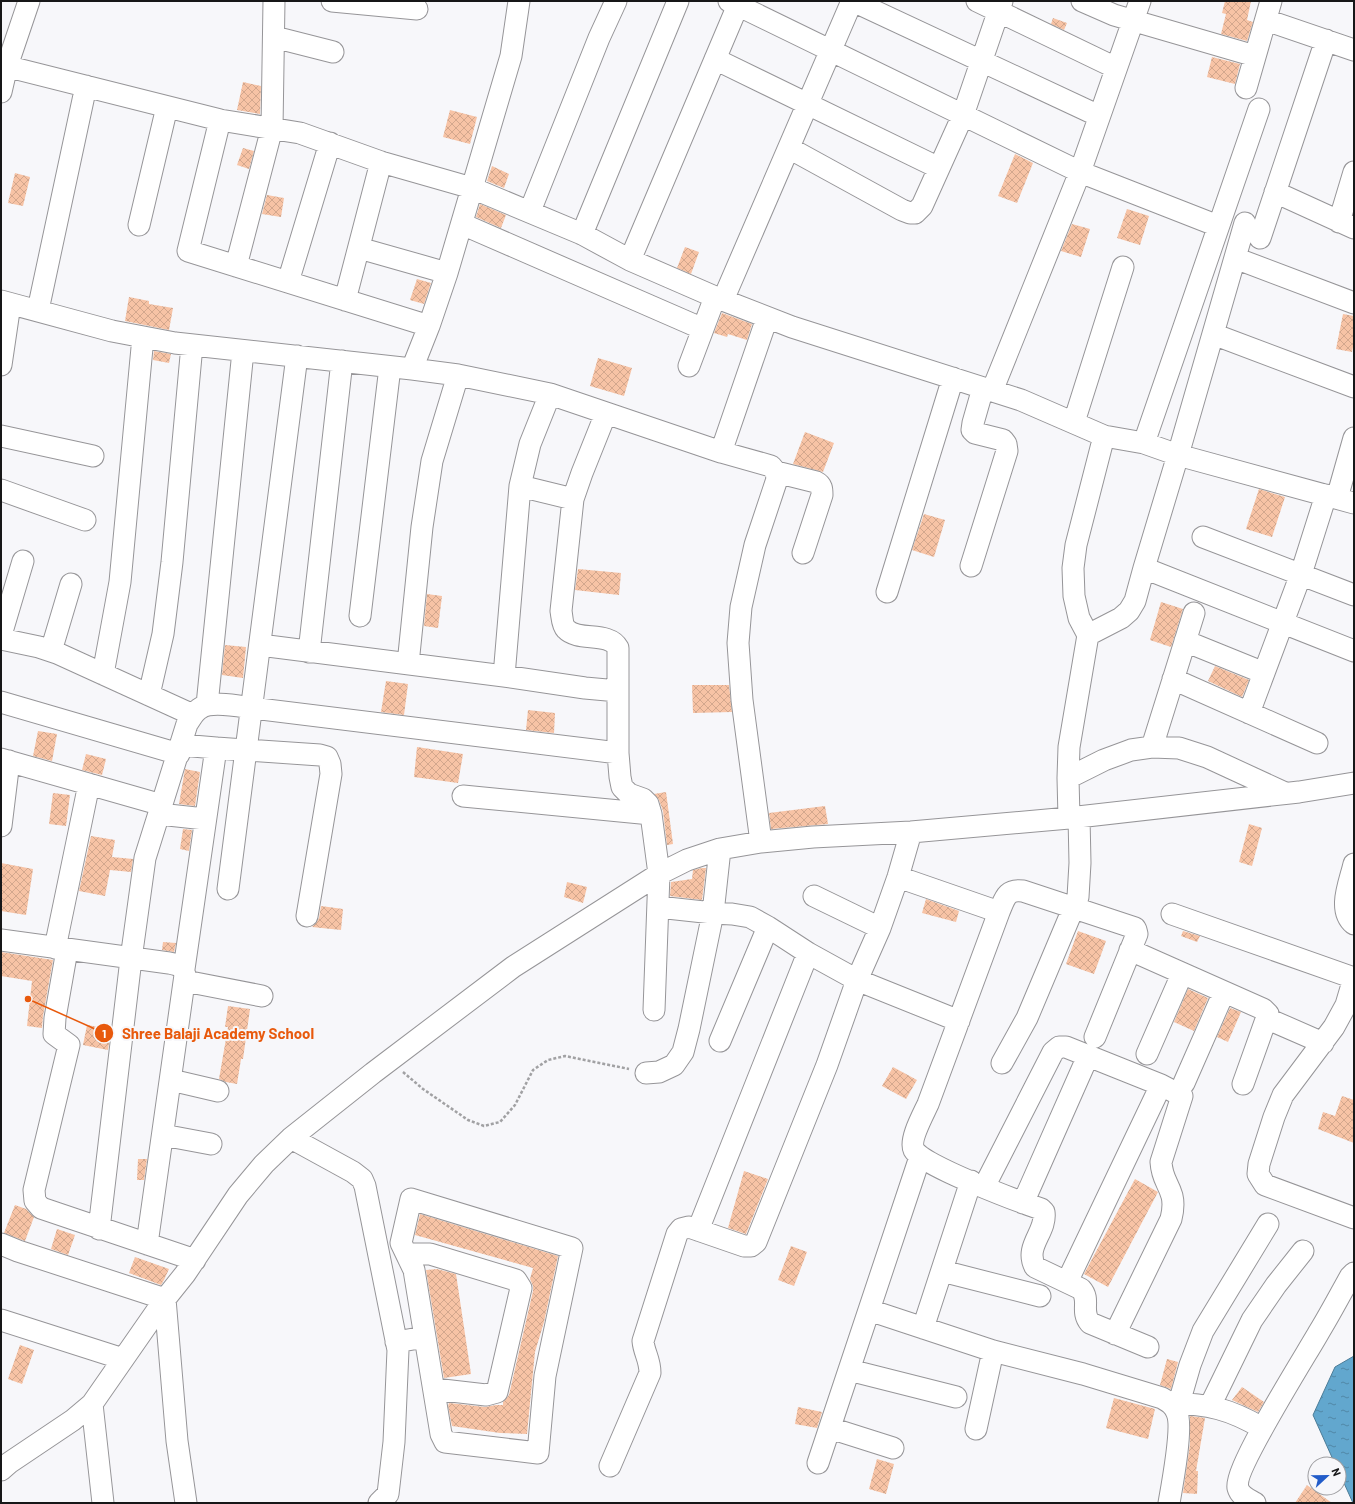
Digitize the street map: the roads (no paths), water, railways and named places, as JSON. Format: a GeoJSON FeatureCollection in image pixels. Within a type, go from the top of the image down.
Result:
{"type":"FeatureCollection","features":[{"type":"Feature","properties":{"kind":"street"},"geometry":{"type":"LineString","coordinates":[[1,92],[4,66],[29,1]]}},
{"type":"Feature","properties":{"kind":"street"},"geometry":{"type":"LineString","coordinates":[[236,266],[272,128],[274,1]]}},
{"type":"Feature","properties":{"kind":"street"},"geometry":{"type":"LineString","coordinates":[[332,1],[417,9]]}},
{"type":"Feature","properties":{"kind":"street"},"geometry":{"type":"LineString","coordinates":[[412,369],[429,326],[447,273],[511,56],[519,1]]}},
{"type":"Feature","properties":{"kind":"street"},"geometry":{"type":"LineString","coordinates":[[530,211],[599,38],[616,1]]}},
{"type":"Feature","properties":{"kind":"street"},"geometry":{"type":"LineString","coordinates":[[582,234],[678,1]]}},
{"type":"Feature","properties":{"kind":"street"},"geometry":{"type":"LineString","coordinates":[[689,366],[703,329],[719,299],[789,148],[853,1],[1099,116]]}},
{"type":"Feature","properties":{"kind":"street"},"geometry":{"type":"LineString","coordinates":[[977,1],[1000,6],[1116,68]]}},
{"type":"Feature","properties":{"kind":"street"},"geometry":{"type":"LineString","coordinates":[[1082,1],[1114,15],[1255,56]]}},
{"type":"Feature","properties":{"kind":"street"},"geometry":{"type":"LineString","coordinates":[[971,566],[1007,451],[1006,444],[1003,440],[976,433],[972,430],[972,423],[1080,172],[1140,1]]}},
{"type":"Feature","properties":{"kind":"street"},"geometry":{"type":"LineString","coordinates":[[630,260],[714,59],[742,4],[831,50],[1080,172],[1218,226]]}},
{"type":"Feature","properties":{"kind":"street"},"geometry":{"type":"LineString","coordinates":[[789,148],[910,213],[916,213],[922,206],[963,115],[1000,6]]}},
{"type":"Feature","properties":{"kind":"street"},"geometry":{"type":"LineString","coordinates":[[1246,88],[1268,10],[1326,40],[1354,50]]}},
{"type":"Feature","properties":{"kind":"street"},"geometry":{"type":"LineString","coordinates":[[274,37],[333,52]]}},
{"type":"Feature","properties":{"kind":"street"},"geometry":{"type":"LineString","coordinates":[[1260,238],[1326,40]]}},
{"type":"Feature","properties":{"kind":"street"},"geometry":{"type":"LineString","coordinates":[[714,59],[939,168]]}},
{"type":"Feature","properties":{"kind":"street"},"geometry":{"type":"LineString","coordinates":[[4,66],[220,120],[300,133],[381,162],[472,188],[582,234],[630,260],[719,299],[799,330],[1021,400],[1104,436],[1144,443],[1178,455],[1339,499]]}},
{"type":"Feature","properties":{"kind":"street"},"geometry":{"type":"LineString","coordinates":[[38,310],[86,86]]}},
{"type":"Feature","properties":{"kind":"street"},"geometry":{"type":"LineString","coordinates":[[138,225],[167,107]]}},
{"type":"Feature","properties":{"kind":"street"},"geometry":{"type":"LineString","coordinates":[[1144,443],[1259,109]]}},
{"type":"Feature","properties":{"kind":"street"},"geometry":{"type":"LineString","coordinates":[[220,120],[188,252],[429,326]]}},
{"type":"Feature","properties":{"kind":"street"},"geometry":{"type":"LineString","coordinates":[[288,282],[330,143]]}},
{"type":"Feature","properties":{"kind":"street"},"geometry":{"type":"LineString","coordinates":[[345,300],[381,162]]}},
{"type":"Feature","properties":{"kind":"street"},"geometry":{"type":"LineString","coordinates":[[1276,192],[1347,225],[1354,172]]}},
{"type":"Feature","properties":{"kind":"street"},"geometry":{"type":"LineString","coordinates":[[1088,635],[1121,618],[1129,611],[1135,601],[1245,223]]}},
{"type":"Feature","properties":{"kind":"street"},"geometry":{"type":"LineString","coordinates":[[462,224],[703,329]]}},
{"type":"Feature","properties":{"kind":"street"},"geometry":{"type":"LineString","coordinates":[[359,248],[447,273]]}},
{"type":"Feature","properties":{"kind":"street"},"geometry":{"type":"LineString","coordinates":[[1234,258],[1354,303]]}},
{"type":"Feature","properties":{"kind":"street"},"geometry":{"type":"LineString","coordinates":[[1074,422],[1123,267]]}},
{"type":"Feature","properties":{"kind":"street"},"geometry":{"type":"LineString","coordinates":[[1,365],[6,302],[112,331],[143,337],[192,345],[458,375],[550,394],[721,452],[771,466],[776,472],[777,479],[754,546],[741,607],[738,643],[742,700],[761,842]]}},
{"type":"Feature","properties":{"kind":"street"},"geometry":{"type":"LineString","coordinates":[[721,452],[767,318]]}},
{"type":"Feature","properties":{"kind":"street"},"geometry":{"type":"LineString","coordinates":[[1213,334],[1354,387]]}},
{"type":"Feature","properties":{"kind":"street"},"geometry":{"type":"LineString","coordinates":[[103,674],[120,582],[143,337]]}},
{"type":"Feature","properties":{"kind":"street"},"geometry":{"type":"LineString","coordinates":[[149,695],[163,634],[172,562],[192,345]]}},
{"type":"Feature","properties":{"kind":"street"},"geometry":{"type":"LineString","coordinates":[[99,1229],[131,959],[145,858],[187,724],[200,710],[244,350]]}},
{"type":"Feature","properties":{"kind":"street"},"geometry":{"type":"LineString","coordinates":[[228,889],[297,356]]}},
{"type":"Feature","properties":{"kind":"street"},"geometry":{"type":"LineString","coordinates":[[309,652],[342,361]]}},
{"type":"Feature","properties":{"kind":"street"},"geometry":{"type":"LineString","coordinates":[[360,616],[390,367]]}},
{"type":"Feature","properties":{"kind":"street"},"geometry":{"type":"LineString","coordinates":[[408,664],[422,527],[432,461],[458,375]]}},
{"type":"Feature","properties":{"kind":"street"},"geometry":{"type":"LineString","coordinates":[[886,592],[953,378]]}},
{"type":"Feature","properties":{"kind":"street"},"geometry":{"type":"LineString","coordinates":[[504,676],[520,486],[530,444],[550,394]]}},
{"type":"Feature","properties":{"kind":"street"},"geometry":{"type":"LineString","coordinates":[[606,413],[573,498],[561,611],[565,629],[572,633],[609,640],[615,643],[618,653],[618,753],[620,777],[622,787],[629,794],[643,799],[648,804],[651,814],[659,874],[654,1010]]}},
{"type":"Feature","properties":{"kind":"street"},"geometry":{"type":"LineString","coordinates":[[1,436],[93,456]]}},
{"type":"Feature","properties":{"kind":"street"},"geometry":{"type":"LineString","coordinates":[[1002,1063],[1027,1018],[1078,897],[1079,877],[1074,817],[1068,778],[1069,747],[1088,635],[1080,618],[1074,596],[1073,568],[1076,544],[1104,436]]}},
{"type":"Feature","properties":{"kind":"street"},"geometry":{"type":"LineString","coordinates":[[1249,713],[1301,574],[1339,499],[1354,438]]}},
{"type":"Feature","properties":{"kind":"street"},"geometry":{"type":"LineString","coordinates":[[776,472],[816,482],[822,489],[822,495],[802,553]]}},
{"type":"Feature","properties":{"kind":"street"},"geometry":{"type":"LineString","coordinates":[[520,486],[573,498]]}},
{"type":"Feature","properties":{"kind":"street"},"geometry":{"type":"LineString","coordinates":[[1,490],[85,520]]}},
{"type":"Feature","properties":{"kind":"street"},"geometry":{"type":"LineString","coordinates":[[1203,537],[1354,595]]}},
{"type":"Feature","properties":{"kind":"street"},"geometry":{"type":"LineString","coordinates":[[1,635],[23,561]]}},
{"type":"Feature","properties":{"kind":"street"},"geometry":{"type":"LineString","coordinates":[[1144,568],[1354,651]]}},
{"type":"Feature","properties":{"kind":"street"},"geometry":{"type":"LineString","coordinates":[[51,651],[71,584]]}},
{"type":"Feature","properties":{"kind":"street"},"geometry":{"type":"LineString","coordinates":[[1152,747],[1194,614]]}},
{"type":"Feature","properties":{"kind":"street"},"geometry":{"type":"LineString","coordinates":[[1,639],[51,651],[149,695],[200,710],[252,708],[618,753]]}},
{"type":"Feature","properties":{"kind":"street"},"geometry":{"type":"LineString","coordinates":[[1185,641],[1264,673]]}},
{"type":"Feature","properties":{"kind":"street"},"geometry":{"type":"LineString","coordinates":[[260,645],[618,691]]}},
{"type":"Feature","properties":{"kind":"street"},"geometry":{"type":"LineString","coordinates":[[1173,679],[1317,743]]}},
{"type":"Feature","properties":{"kind":"street"},"geometry":{"type":"LineString","coordinates":[[1,702],[180,750],[216,748],[246,749],[320,755],[327,758],[330,764],[331,774],[307,916]]}},
{"type":"Feature","properties":{"kind":"street"},"geometry":{"type":"LineString","coordinates":[[1068,778],[1104,760],[1131,750],[1152,747],[1179,748],[1207,757],[1285,794]]}},
{"type":"Feature","properties":{"kind":"street"},"geometry":{"type":"LineString","coordinates":[[147,1244],[216,748]]}},
{"type":"Feature","properties":{"kind":"street"},"geometry":{"type":"LineString","coordinates":[[1,826],[5,760],[89,784],[161,809],[205,819]]}},
{"type":"Feature","properties":{"kind":"street"},"geometry":{"type":"LineString","coordinates":[[1,1470],[72,1420],[92,1404],[165,1299],[195,1260],[238,1195],[264,1164],[291,1138],[389,1060],[513,967],[659,874],[688,860],[720,849],[761,842],[812,837],[911,832],[1074,817],[1285,794],[1354,783]]}},
{"type":"Feature","properties":{"kind":"street"},"geometry":{"type":"LineString","coordinates":[[89,784],[61,949],[55,1018],[54,1034],[69,1045],[34,1190],[35,1201],[42,1208],[99,1229],[195,1260]]}},
{"type":"Feature","properties":{"kind":"street"},"geometry":{"type":"LineString","coordinates":[[463,796],[651,814]]}},
{"type":"Feature","properties":{"kind":"street"},"geometry":{"type":"LineString","coordinates":[[610,1466],[650,1373],[650,1363],[643,1341],[677,1234],[681,1229],[689,1227],[744,1246],[751,1246],[756,1242],[827,1065],[857,980],[880,928],[898,877],[911,832]]}},
{"type":"Feature","properties":{"kind":"street"},"geometry":{"type":"LineString","coordinates":[[646,1073],[660,1072],[674,1065],[683,1052],[713,914],[720,849]]}},
{"type":"Feature","properties":{"kind":"street"},"geometry":{"type":"LineString","coordinates":[[1354,864],[1346,901],[1346,911],[1349,920],[1354,924]]}},
{"type":"Feature","properties":{"kind":"street"},"geometry":{"type":"LineString","coordinates":[[898,877],[999,912]]}},
{"type":"Feature","properties":{"kind":"street"},"geometry":{"type":"LineString","coordinates":[[1095,1037],[1137,934],[1135,928],[1023,891],[1016,890],[1010,892],[1006,895],[999,912],[915,1135],[913,1144],[914,1151],[931,1164],[1023,1203],[1041,1209],[1044,1212],[1045,1218],[1031,1252],[1035,1267],[1081,1289],[1085,1293],[1086,1299],[1084,1313],[1086,1319],[1090,1323],[1148,1347]]}},
{"type":"Feature","properties":{"kind":"street"},"geometry":{"type":"LineString","coordinates":[[814,896],[880,928]]}},
{"type":"Feature","properties":{"kind":"street"},"geometry":{"type":"LineString","coordinates":[[658,907],[750,917],[808,953],[857,980],[959,1021]]}},
{"type":"Feature","properties":{"kind":"street"},"geometry":{"type":"LineString","coordinates":[[1172,914],[1354,978],[1346,1005],[1334,1027],[1324,1043],[1284,1095],[1272,1124],[1259,1164],[1258,1174],[1265,1185],[1354,1218]]}},
{"type":"Feature","properties":{"kind":"street"},"geometry":{"type":"LineString","coordinates":[[720,1042],[768,927]]}},
{"type":"Feature","properties":{"kind":"street"},"geometry":{"type":"LineString","coordinates":[[1,940],[179,965],[184,975],[262,996]]}},
{"type":"Feature","properties":{"kind":"street"},"geometry":{"type":"LineString","coordinates":[[1130,950],[1263,1009],[1268,1014],[1268,1019],[1243,1084]]}},
{"type":"Feature","properties":{"kind":"street"},"geometry":{"type":"LineString","coordinates":[[698,1230],[808,953]]}},
{"type":"Feature","properties":{"kind":"street"},"geometry":{"type":"LineString","coordinates":[[1147,1054],[1182,974]]}},
{"type":"Feature","properties":{"kind":"street"},"geometry":{"type":"LineString","coordinates":[[1184,1083],[1224,992]]}},
{"type":"Feature","properties":{"kind":"street"},"geometry":{"type":"LineString","coordinates":[[1268,1019],[1324,1043]]}},
{"type":"Feature","properties":{"kind":"street"},"geometry":{"type":"LineString","coordinates":[[923,1328],[942,1271],[978,1184],[1053,1052],[1059,1047],[1066,1047],[1161,1085],[1182,1096],[1161,1162],[1161,1173],[1172,1196],[1174,1208],[1172,1219],[1115,1334]]}},
{"type":"Feature","properties":{"kind":"street"},"geometry":{"type":"LineString","coordinates":[[1023,1203],[1088,1056]]}},
{"type":"Feature","properties":{"kind":"street"},"geometry":{"type":"LineString","coordinates":[[171,1080],[218,1090]]}},
{"type":"Feature","properties":{"kind":"street"},"geometry":{"type":"LineString","coordinates":[[1067,1282],[1161,1085]]}},
{"type":"Feature","properties":{"kind":"street"},"geometry":{"type":"LineString","coordinates":[[163,1135],[211,1144]]}},
{"type":"Feature","properties":{"kind":"street"},"geometry":{"type":"LineString","coordinates":[[291,1138],[353,1172],[362,1179],[365,1186],[398,1350],[394,1442],[388,1494],[379,1503]]}},
{"type":"Feature","properties":{"kind":"street"},"geometry":{"type":"LineString","coordinates":[[818,1463],[920,1157]]}},
{"type":"Feature","properties":{"kind":"street"},"geometry":{"type":"LineString","coordinates":[[411,1199],[572,1248],[545,1376],[538,1453],[445,1442],[441,1434],[425,1338],[414,1270],[402,1243],[411,1199]]}},
{"type":"Feature","properties":{"kind":"street"},"geometry":{"type":"LineString","coordinates":[[1169,1503],[1179,1428],[1178,1413],[1175,1403],[1203,1331],[1268,1224]]}},
{"type":"Feature","properties":{"kind":"street"},"geometry":{"type":"LineString","coordinates":[[1,1244],[18,1251],[165,1299]]}},
{"type":"Feature","properties":{"kind":"street"},"geometry":{"type":"LineString","coordinates":[[1210,1406],[1252,1320],[1276,1285],[1303,1251]]}},
{"type":"Feature","properties":{"kind":"street"},"geometry":{"type":"LineString","coordinates":[[407,1254],[430,1254],[516,1280],[521,1288],[497,1392],[486,1395],[434,1389]]}},
{"type":"Feature","properties":{"kind":"street"},"geometry":{"type":"LineString","coordinates":[[942,1271],[1040,1296]]}},
{"type":"Feature","properties":{"kind":"street"},"geometry":{"type":"LineString","coordinates":[[1255,1503],[1242,1496],[1238,1487],[1239,1477],[1262,1428],[1320,1331],[1350,1277],[1354,1273]]}},
{"type":"Feature","properties":{"kind":"street"},"geometry":{"type":"LineString","coordinates":[[165,1299],[178,1441],[186,1503]]}},
{"type":"Feature","properties":{"kind":"street"},"geometry":{"type":"LineString","coordinates":[[869,1310],[993,1351],[1083,1374],[1175,1403],[1210,1406],[1226,1410],[1244,1417],[1262,1428]]}},
{"type":"Feature","properties":{"kind":"street"},"geometry":{"type":"LineString","coordinates":[[1,1320],[124,1359]]}},
{"type":"Feature","properties":{"kind":"street"},"geometry":{"type":"LineString","coordinates":[[396,1342],[425,1338]]}},
{"type":"Feature","properties":{"kind":"street"},"geometry":{"type":"LineString","coordinates":[[976,1429],[993,1351]]}},
{"type":"Feature","properties":{"kind":"street"},"geometry":{"type":"LineString","coordinates":[[849,1370],[956,1397]]}},
{"type":"Feature","properties":{"kind":"street"},"geometry":{"type":"LineString","coordinates":[[92,1404],[103,1503]]}},
{"type":"Feature","properties":{"kind":"street"},"geometry":{"type":"LineString","coordinates":[[830,1428],[893,1448]]}},
{"type":"Feature","properties":{"kind":"water"},"geometry":{"type":"Polygon","coordinates":[[[1354,1356],[1354,1503],[1347,1490],[1347,1456],[1331,1456],[1313,1415],[1335,1367],[1354,1356]]]}},
{"type":"Feature","properties":{"kind":"place","name":"Shree Balaji Academy School"},"geometry":{"type":"Point","coordinates":[28,999]}}]}
